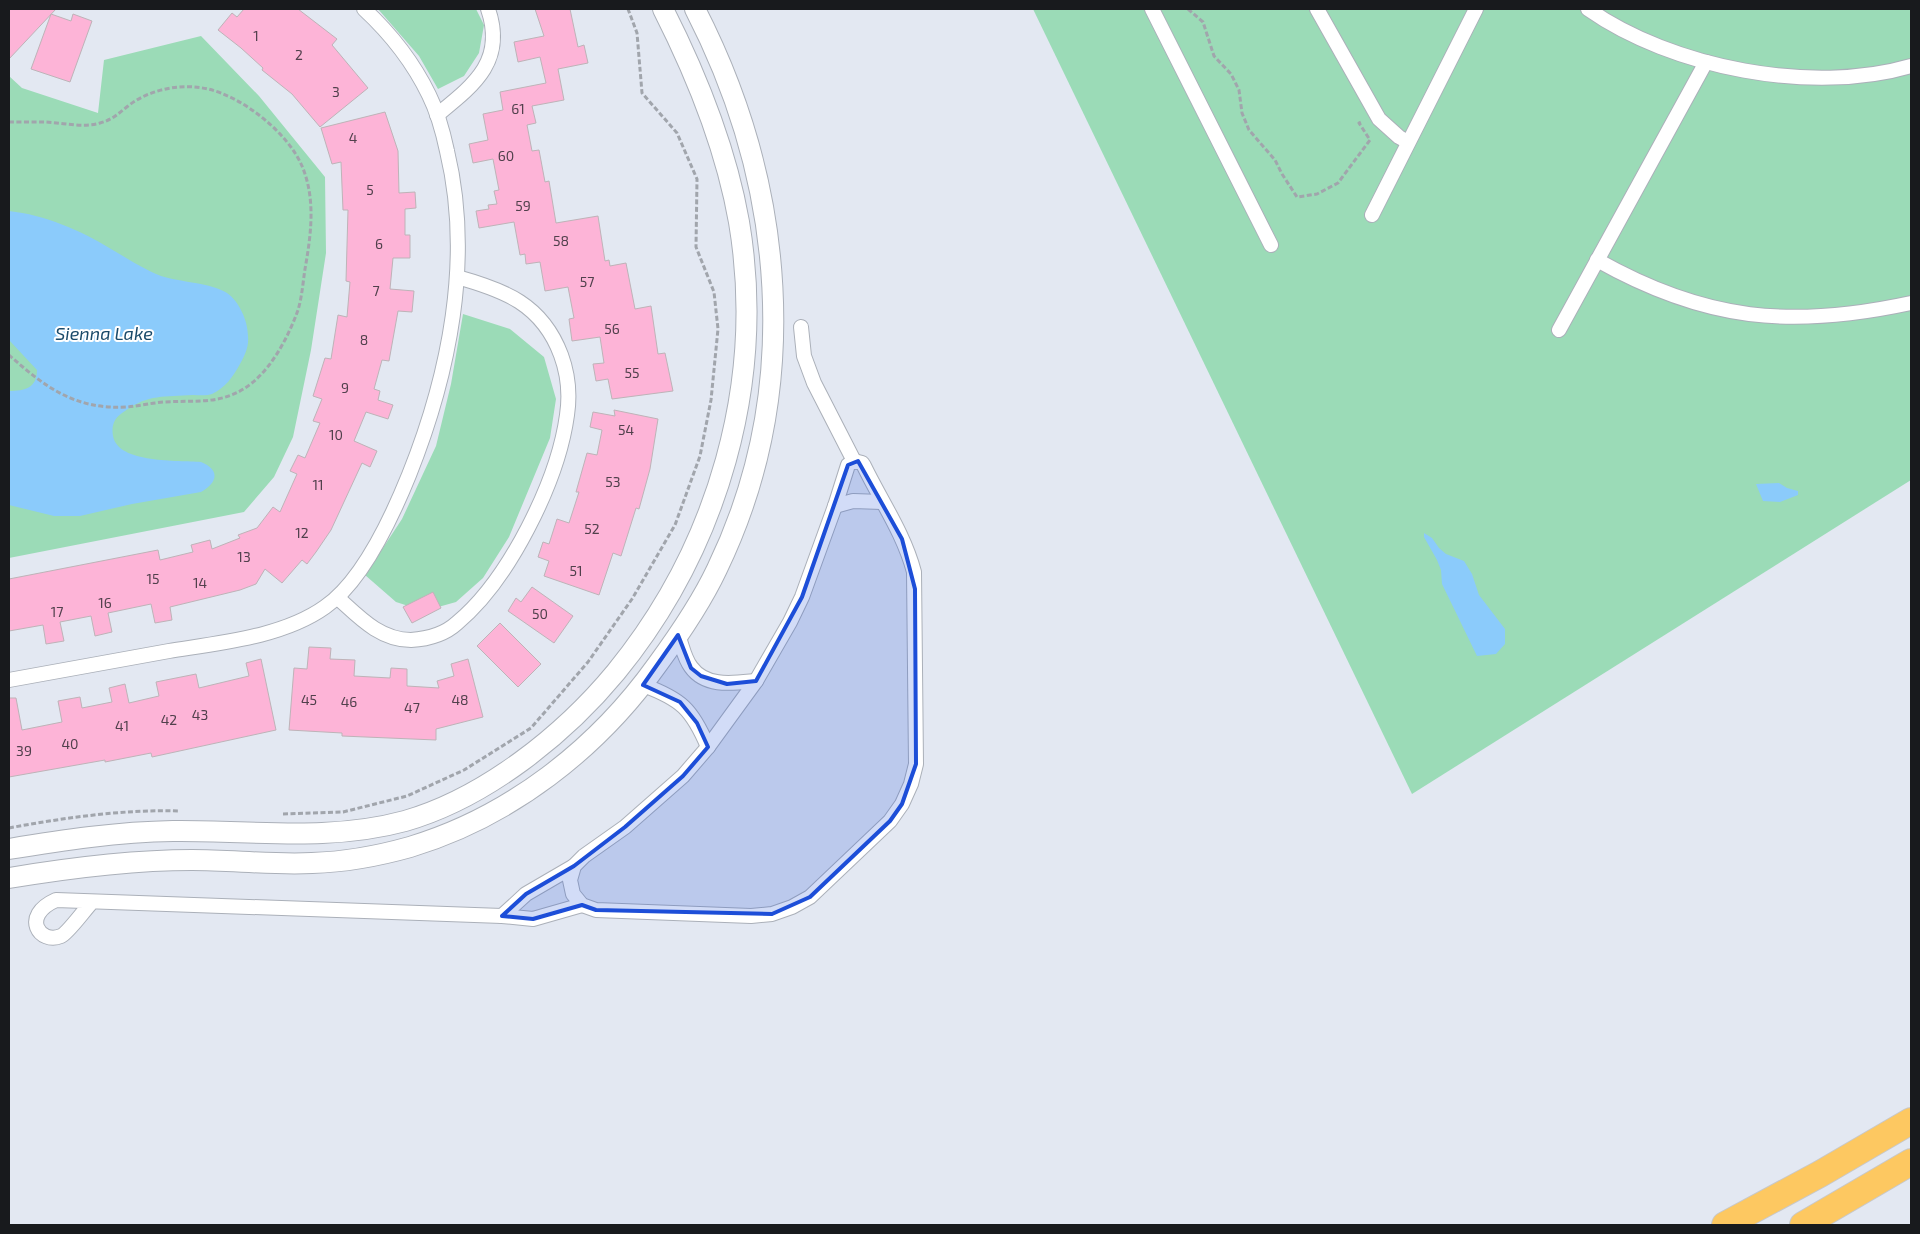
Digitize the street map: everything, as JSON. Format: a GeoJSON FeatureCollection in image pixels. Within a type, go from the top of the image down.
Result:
{"type":"FeatureCollection","features":[{"type":"Feature","properties":{"kind":"highway"},"geometry":{"type":"LineString","coordinates":[[1725,1225],[1820,1174],[1911,1121]]}},
{"type":"Feature","properties":{"kind":"highway"},"geometry":{"type":"LineString","coordinates":[[1803,1225],[1911,1162]]}},
{"type":"Feature","properties":{"kind":"street"},"geometry":{"type":"LineString","coordinates":[[9,680],[261,634],[294,624],[309,617],[338,598],[362,567],[382,534],[419,449],[429,421],[444,364],[456,277],[458,230],[450,160],[430,97],[410,62],[386,31],[364,9]]}},
{"type":"Feature","properties":{"kind":"street"},"geometry":{"type":"LineString","coordinates":[[437,115],[470,88],[482,74],[490,58],[494,40],[488,9]]}},
{"type":"Feature","properties":{"kind":"street"},"geometry":{"type":"LineString","coordinates":[[9,849],[85,837],[134,832],[174,831],[293,835],[370,829],[408,820],[445,806],[480,788],[520,762],[574,719],[625,661],[648,630],[671,593],[691,555],[708,516],[722,476],[733,434],[741,392],[745,349],[746,306],[739,221],[712,122],[700,89],[664,9]]}},
{"type":"Feature","properties":{"kind":"street"},"geometry":{"type":"LineString","coordinates":[[9,878],[66,869],[145,862],[190,860],[312,863],[346,861],[380,855],[413,846],[474,822],[530,790],[581,750],[643,685],[678,635],[717,569],[749,488],[760,446],[768,403],[773,329],[771,255],[759,182],[738,110],[696,9]]}},
{"type":"Feature","properties":{"kind":"street"},"geometry":{"type":"LineString","coordinates":[[1152,9],[1271,246]]}},
{"type":"Feature","properties":{"kind":"street"},"geometry":{"type":"LineString","coordinates":[[1316,9],[1376,114],[1388,128],[1408,142]]}},
{"type":"Feature","properties":{"kind":"street"},"geometry":{"type":"LineString","coordinates":[[1372,215],[1476,9]]}},
{"type":"Feature","properties":{"kind":"street"},"geometry":{"type":"LineString","coordinates":[[1588,9],[1620,28],[1706,62],[1762,73],[1814,79],[1857,77],[1911,66]]}},
{"type":"Feature","properties":{"kind":"street"},"geometry":{"type":"LineString","coordinates":[[1559,330],[1706,62]]}},
{"type":"Feature","properties":{"kind":"street"},"geometry":{"type":"LineString","coordinates":[[1597,260],[1652,289],[1681,300],[1736,313],[1765,316],[1822,317],[1911,303]]}},
{"type":"Feature","properties":{"kind":"street"},"geometry":{"type":"LineString","coordinates":[[338,598],[379,632],[394,638],[411,640],[443,633],[457,624],[508,561],[534,514],[556,460],[564,433],[568,394],[561,354],[552,337],[541,320],[510,295],[492,287],[456,277]]}},
{"type":"Feature","properties":{"kind":"street"},"geometry":{"type":"LineString","coordinates":[[800,327],[804,356],[814,383],[854,461]]}},
{"type":"Feature","properties":{"kind":"street"},"geometry":{"type":"LineString","coordinates":[[502,916],[526,894],[574,866],[584,856],[625,827],[654,803],[708,747],[756,681],[790,622],[802,597],[848,465],[854,461],[862,463],[910,555],[914,572],[916,764],[911,784],[890,821],[810,897],[792,907],[772,914],[752,916],[596,910],[582,905],[573,894],[570,880],[574,866]]}},
{"type":"Feature","properties":{"kind":"street"},"geometry":{"type":"LineString","coordinates":[[835,506],[853,501],[882,502]]}},
{"type":"Feature","properties":{"kind":"street"},"geometry":{"type":"LineString","coordinates":[[678,635],[691,668],[701,676],[713,682],[726,684],[756,681]]}},
{"type":"Feature","properties":{"kind":"street"},"geometry":{"type":"LineString","coordinates":[[643,685],[680,702],[697,723],[708,747]]}},
{"type":"Feature","properties":{"kind":"street"},"geometry":{"type":"LineString","coordinates":[[92,902],[502,916],[533,919],[582,905]]}},
{"type":"Feature","properties":{"kind":"path"},"geometry":{"type":"LineString","coordinates":[[1188,9],[1203,22],[1214,56],[1231,74],[1239,90],[1242,114],[1249,130],[1275,160],[1297,197],[1317,194],[1338,183],[1370,140],[1359,123],[1376,114]]}},
{"type":"Feature","properties":{"kind":"path"},"geometry":{"type":"LineString","coordinates":[[9,122],[91,125],[110,120],[140,98],[153,93],[180,87],[200,88],[220,93],[255,113],[277,130],[286,140],[302,164],[307,178],[311,206],[309,242],[298,308],[291,328],[281,346],[255,380],[235,394],[212,401],[164,402],[128,407],[87,404],[67,397],[48,387],[9,355]]}},
{"type":"Feature","properties":{"kind":"highlighted area"},"geometry":{"type":"Polygon","coordinates":[[[858,461],[902,539],[915,589],[916,764],[902,804],[890,821],[810,897],[772,914],[596,910],[582,905],[533,919],[502,916],[526,894],[574,866],[625,827],[683,776],[708,747],[697,723],[680,702],[643,685],[678,635],[691,668],[701,676],[727,684],[756,681],[802,597],[848,465],[858,461]]]}},
{"type":"Feature","properties":{"kind":"green space"},"geometry":{"type":"Polygon","coordinates":[[[378,9],[476,9],[484,25],[479,53],[464,76],[438,89],[419,56],[378,9]]]}},
{"type":"Feature","properties":{"kind":"green space"},"geometry":{"type":"Polygon","coordinates":[[[1033,9],[1911,9],[1911,480],[1412,794],[1033,9]]]}},
{"type":"Feature","properties":{"kind":"green space"},"geometry":{"type":"Polygon","coordinates":[[[201,36],[259,96],[325,177],[326,253],[311,350],[293,437],[274,477],[244,512],[9,558],[9,76],[22,88],[98,113],[104,60],[201,36]]]}},
{"type":"Feature","properties":{"kind":"green space"},"geometry":{"type":"Polygon","coordinates":[[[463,314],[510,329],[544,357],[556,399],[550,438],[509,537],[483,578],[456,602],[424,611],[396,602],[365,575],[402,519],[436,446],[451,384],[463,314]]]}},
{"type":"Feature","properties":{"kind":"water","name":"Sienna Lake"},"geometry":{"type":"Polygon","coordinates":[[[9,211],[36,216],[62,224],[99,242],[154,273],[168,278],[213,287],[227,293],[235,301],[242,312],[248,330],[248,344],[240,364],[225,385],[210,395],[165,396],[141,402],[119,416],[114,421],[113,428],[113,436],[117,445],[126,452],[151,459],[201,462],[207,465],[214,473],[211,485],[201,492],[132,504],[80,516],[54,516],[9,505],[9,391],[25,389],[32,385],[35,381],[37,370],[9,340],[9,211]]]}},
{"type":"Feature","properties":{"kind":"water"},"geometry":{"type":"Polygon","coordinates":[[[1779,483],[1787,488],[1798,491],[1798,495],[1780,502],[1763,501],[1756,484],[1779,483]]]}},
{"type":"Feature","properties":{"kind":"water"},"geometry":{"type":"Polygon","coordinates":[[[1424,533],[1432,538],[1446,554],[1464,561],[1472,574],[1479,595],[1505,629],[1505,644],[1496,654],[1477,656],[1442,584],[1441,570],[1424,537],[1424,533]]]}},
{"type":"Feature","properties":{"kind":"building"},"geometry":{"type":"Polygon","coordinates":[[[9,9],[56,9],[9,59],[9,9]]]}},
{"type":"Feature","properties":{"kind":"building"},"geometry":{"type":"Polygon","coordinates":[[[244,9],[298,9],[337,39],[332,45],[368,88],[320,127],[292,94],[218,30],[232,13],[237,17],[244,9]]]}},
{"type":"Feature","properties":{"kind":"building"},"geometry":{"type":"Polygon","coordinates":[[[535,9],[570,9],[578,47],[584,45],[588,63],[558,69],[564,100],[532,106],[536,123],[527,125],[532,151],[539,150],[545,182],[549,181],[556,223],[598,216],[605,261],[609,260],[610,266],[626,263],[635,309],[651,306],[658,354],[665,353],[673,391],[612,399],[608,379],[596,381],[593,364],[604,363],[600,337],[572,341],[569,319],[574,318],[568,287],[545,291],[540,262],[526,264],[525,254],[520,255],[514,222],[479,228],[476,211],[489,209],[488,205],[497,204],[494,191],[499,190],[493,159],[473,163],[469,144],[488,140],[483,114],[503,110],[500,92],[546,83],[540,57],[518,62],[514,42],[544,36],[535,9]]]}},
{"type":"Feature","properties":{"kind":"building"},"geometry":{"type":"Polygon","coordinates":[[[51,14],[71,21],[73,14],[92,21],[70,82],[31,69],[51,14]]]}},
{"type":"Feature","properties":{"kind":"building"},"geometry":{"type":"Polygon","coordinates":[[[385,112],[398,151],[399,193],[415,192],[416,208],[405,209],[405,235],[410,235],[410,258],[393,258],[390,289],[414,291],[412,312],[398,311],[389,361],[382,360],[374,389],[380,391],[378,400],[393,405],[388,419],[366,412],[354,441],[377,451],[370,467],[362,463],[331,530],[316,552],[307,564],[302,560],[282,583],[265,569],[256,584],[240,590],[170,607],[172,620],[155,623],[151,604],[108,613],[112,632],[95,636],[91,616],[60,622],[64,641],[46,644],[43,625],[9,631],[9,579],[158,550],[160,560],[193,552],[191,545],[210,540],[212,549],[240,538],[238,535],[257,528],[273,507],[280,512],[297,474],[290,471],[298,455],[305,458],[320,423],[313,421],[322,399],[313,396],[325,358],[331,359],[338,315],[347,317],[350,282],[346,281],[348,210],[343,210],[341,162],[332,164],[321,128],[385,112]]]}},
{"type":"Feature","properties":{"kind":"building"},"geometry":{"type":"Polygon","coordinates":[[[614,410],[658,419],[650,469],[639,509],[636,508],[621,556],[613,553],[599,595],[544,576],[549,561],[538,557],[543,542],[549,544],[557,519],[569,523],[579,492],[576,492],[587,453],[597,455],[602,430],[590,427],[593,412],[615,416],[614,410]]]}},
{"type":"Feature","properties":{"kind":"building"},"geometry":{"type":"Polygon","coordinates":[[[532,587],[573,616],[554,643],[508,611],[516,598],[521,602],[532,587]]]}},
{"type":"Feature","properties":{"kind":"building"},"geometry":{"type":"Polygon","coordinates":[[[433,592],[441,608],[412,623],[403,607],[433,592]]]}},
{"type":"Feature","properties":{"kind":"building"},"geometry":{"type":"Polygon","coordinates":[[[500,623],[541,664],[518,687],[477,646],[500,623]]]}},
{"type":"Feature","properties":{"kind":"building"},"geometry":{"type":"Polygon","coordinates":[[[309,647],[331,648],[330,659],[355,660],[354,676],[390,678],[391,668],[407,669],[407,686],[439,688],[437,681],[454,676],[451,664],[468,659],[483,717],[436,729],[436,740],[342,736],[342,733],[289,730],[294,668],[307,669],[309,647]]]}},
{"type":"Feature","properties":{"kind":"building"},"geometry":{"type":"Polygon","coordinates":[[[261,659],[276,730],[152,757],[151,753],[9,777],[9,698],[16,698],[22,730],[62,722],[58,701],[80,697],[82,708],[112,702],[109,688],[125,684],[129,703],[159,696],[156,682],[196,674],[199,688],[249,676],[246,663],[261,659]]]}}]}
